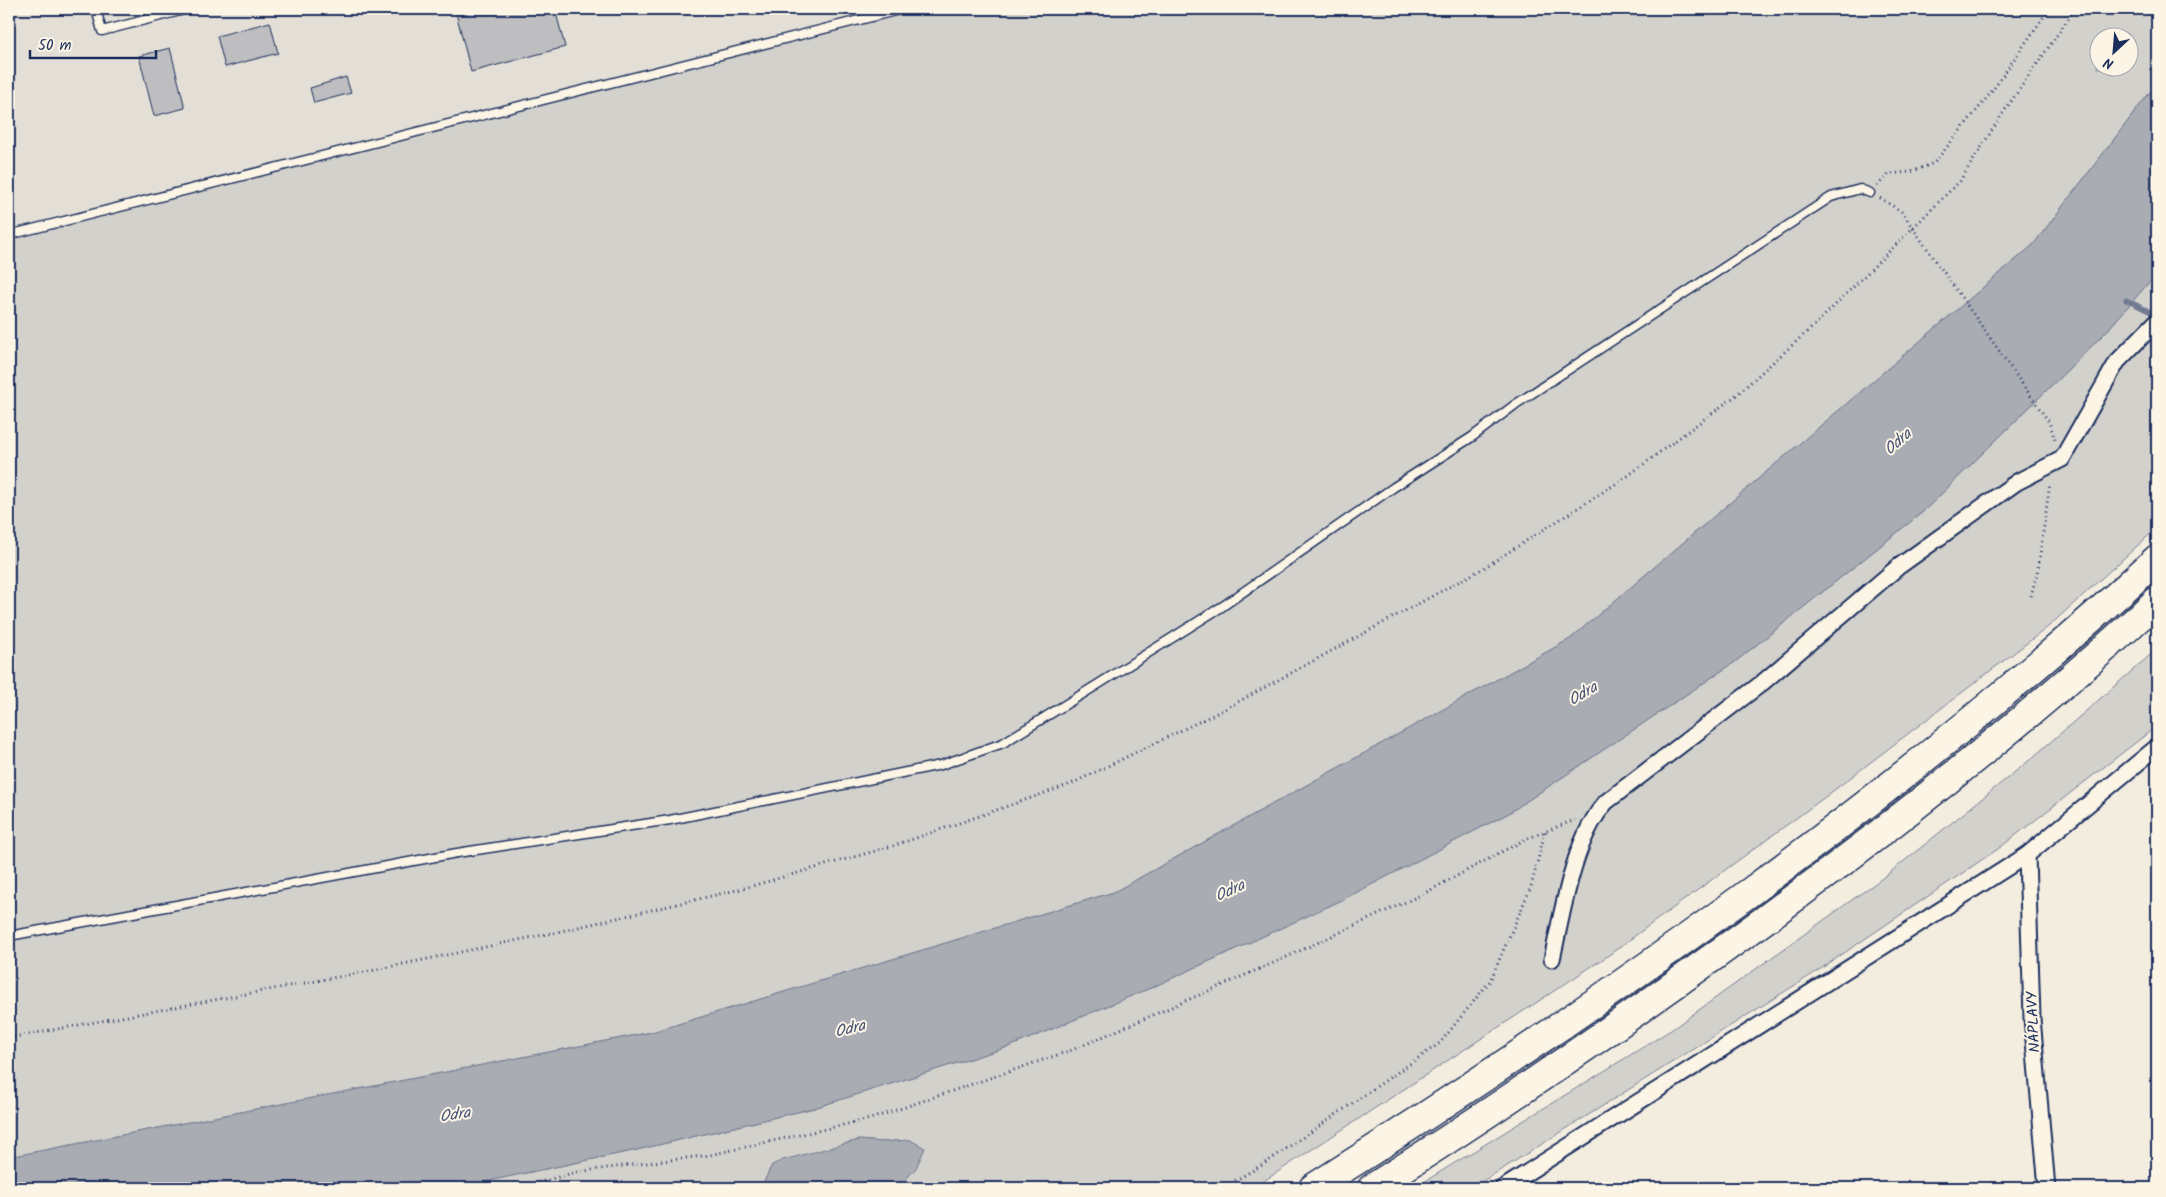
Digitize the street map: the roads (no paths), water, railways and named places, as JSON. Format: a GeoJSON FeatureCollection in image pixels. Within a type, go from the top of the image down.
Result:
{"type":"FeatureCollection","features":[{"type":"Feature","properties":{"kind":"highway"},"geometry":{"type":"LineString","coordinates":[[1313,1188],[1437,1110],[1640,971],[1840,824],[1965,726],[2092,619],[2157,560]]}},
{"type":"Feature","properties":{"kind":"highway"},"geometry":{"type":"LineString","coordinates":[[1372,1188],[1448,1140],[1673,987],[1859,850],[1992,746],[2111,644],[2157,601]]}},
{"type":"Feature","properties":{"kind":"street"},"geometry":{"type":"LineString","coordinates":[[1552,959],[1573,868],[1597,812],[1606,802],[1762,683],[1898,567],[2017,482],[2057,462],[2117,362],[2157,320]]}},
{"type":"Feature","properties":{"kind":"street"},"geometry":{"type":"LineString","coordinates":[[1504,1188],[2027,855],[2157,747]]}},
{"type":"Feature","properties":{"kind":"street","name":"NÁPLAVY"},"geometry":{"type":"LineString","coordinates":[[2027,855],[2032,1018],[2047,1188]]}},
{"type":"Feature","properties":{"kind":"lane"},"geometry":{"type":"LineString","coordinates":[[96,9],[102,31],[188,9]]}},
{"type":"Feature","properties":{"kind":"lane"},"geometry":{"type":"LineString","coordinates":[[9,235],[903,9]]}},
{"type":"Feature","properties":{"kind":"lane"},"geometry":{"type":"LineString","coordinates":[[9,936],[457,854],[670,820],[942,765],[1003,743],[1223,606],[1394,487],[1472,437],[1516,404],[1831,197],[1860,189],[1870,193]]}},
{"type":"Feature","properties":{"kind":"water","name":"Odra"},"geometry":{"type":"Polygon","coordinates":[[[2157,83],[2157,273],[2106,332],[1924,511],[1735,662],[1509,813],[1342,900],[1153,987],[1011,1046],[814,1108],[637,1150],[454,1188],[9,1188],[9,1157],[652,1032],[1114,892],[1570,639],[2033,245],[2157,83]]]}},
{"type":"Feature","properties":{"kind":"water"},"geometry":{"type":"Polygon","coordinates":[[[859,1140],[882,1142],[910,1140],[925,1148],[916,1168],[898,1188],[761,1188],[772,1165],[783,1160],[859,1140]]]}},
{"type":"Feature","properties":{"kind":"waterway"},"geometry":{"type":"LineString","coordinates":[[2126,300],[2153,313]]}}]}
